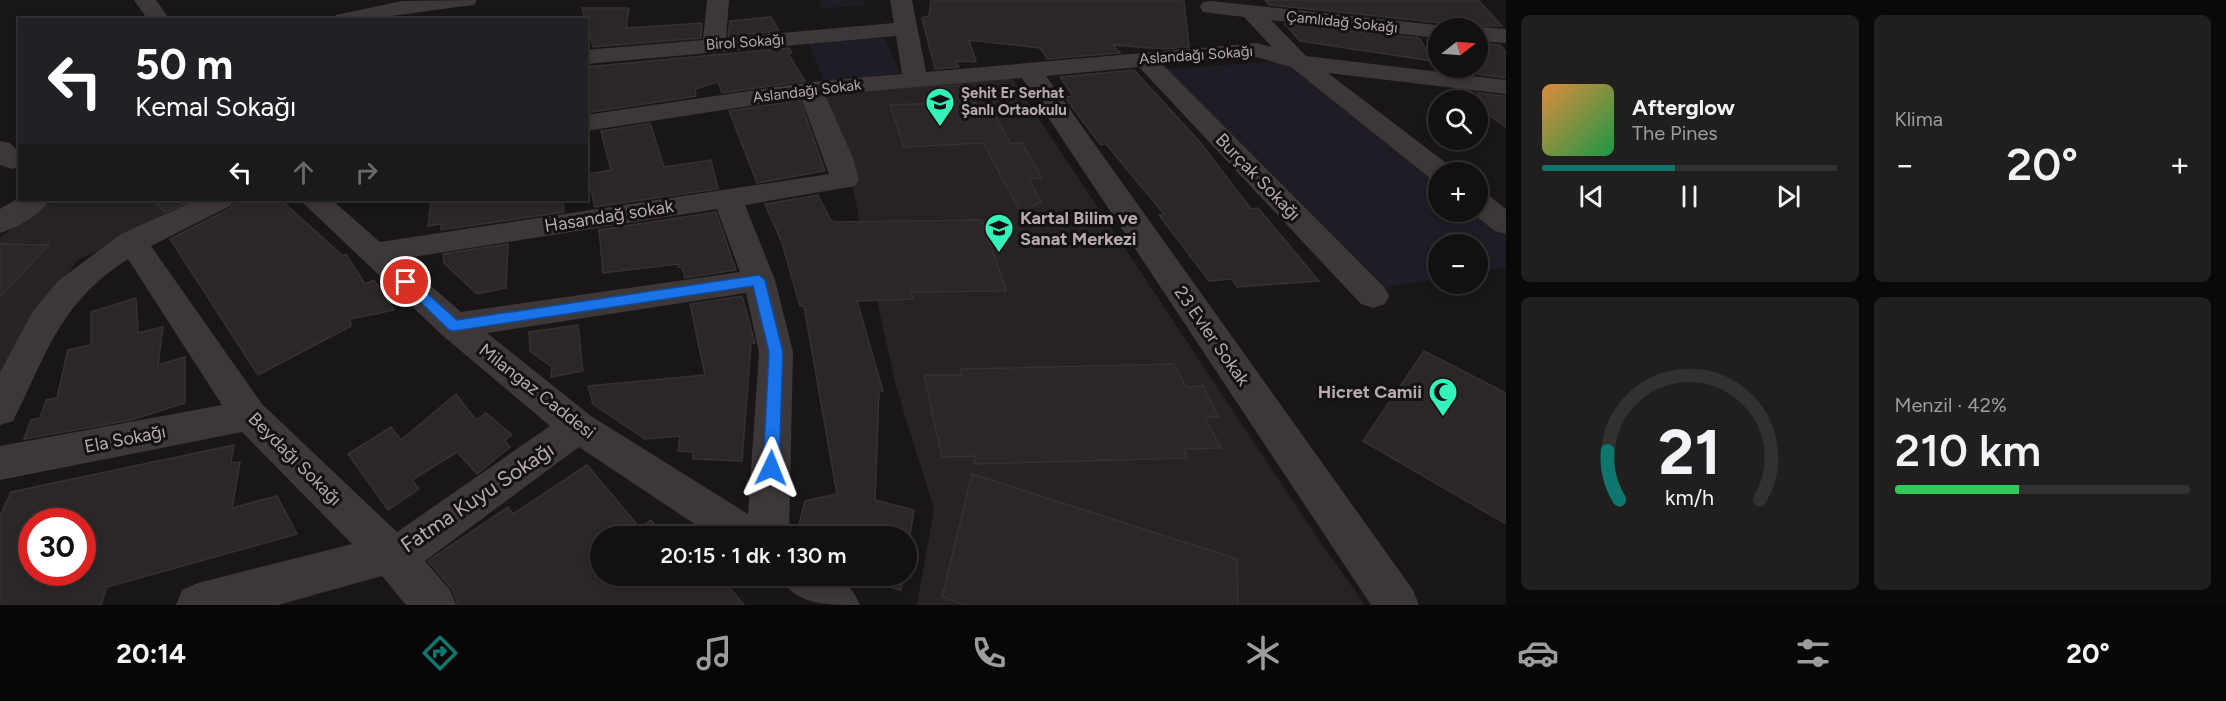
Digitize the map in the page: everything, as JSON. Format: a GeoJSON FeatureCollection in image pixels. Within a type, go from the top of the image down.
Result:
{"type":"FeatureCollection","features":[{"type":"Feature","properties":{"kind":"street"},"geometry":{"type":"LineString","coordinates":[[145,0],[158,18]]}},
{"type":"Feature","properties":{"kind":"street"},"geometry":{"type":"LineString","coordinates":[[353,18],[402,7],[466,0]]}},
{"type":"Feature","properties":{"kind":"street"},"geometry":{"type":"LineString","coordinates":[[714,44],[718,0]]}},
{"type":"Feature","properties":{"kind":"street"},"geometry":{"type":"LineString","coordinates":[[901,0],[904,29],[915,79]]}},
{"type":"Feature","properties":{"kind":"street"},"geometry":{"type":"LineString","coordinates":[[1206,4],[1257,50]]}},
{"type":"Feature","properties":{"kind":"street","name":"Çamlıdağ Sokağı"},"geometry":{"type":"LineString","coordinates":[[1206,4],[1250,11],[1428,30]]}},
{"type":"Feature","properties":{"kind":"street"},"geometry":{"type":"LineString","coordinates":[[1250,11],[1299,62],[1428,163]]}},
{"type":"Feature","properties":{"kind":"street","name":"Birol Sokağı"},"geometry":{"type":"LineString","coordinates":[[588,57],[904,29]]}},
{"type":"Feature","properties":{"kind":"street"},"geometry":{"type":"LineString","coordinates":[[1488,35],[1506,36]]}},
{"type":"Feature","properties":{"kind":"street","name":"Aslandağı Sokağı"},"geometry":{"type":"LineString","coordinates":[[1028,68],[1257,50],[1299,62],[1506,87]]}},
{"type":"Feature","properties":{"kind":"street","name":"Burçak Sokağı"},"geometry":{"type":"LineString","coordinates":[[1143,58],[1373,296]]}},
{"type":"Feature","properties":{"kind":"street","name":"Aslandağı Sokak"},"geometry":{"type":"LineString","coordinates":[[588,123],[810,89],[1028,68]]}},
{"type":"Feature","properties":{"kind":"street","name":"23 Evler Sokak"},"geometry":{"type":"LineString","coordinates":[[1028,68],[1397,605]]}},
{"type":"Feature","properties":{"kind":"street","name":"Hasandağ sokak"},"geometry":{"type":"LineString","coordinates":[[374,253],[845,180],[839,158],[810,89]]}},
{"type":"Feature","properties":{"kind":"street"},"geometry":{"type":"LineString","coordinates":[[728,198],[759,280],[776,352],[768,526]]}},
{"type":"Feature","properties":{"kind":"street"},"geometry":{"type":"LineString","coordinates":[[0,223],[33,201]]}},
{"type":"Feature","properties":{"kind":"street"},"geometry":{"type":"LineString","coordinates":[[0,410],[52,310],[82,278],[132,241],[218,201]]}},
{"type":"Feature","properties":{"kind":"street","name":"Milangaz Caddesi"},"geometry":{"type":"LineString","coordinates":[[316,201],[454,326],[578,427],[732,526]]}},
{"type":"Feature","properties":{"kind":"street"},"geometry":{"type":"LineString","coordinates":[[1488,210],[1506,224]]}},
{"type":"Feature","properties":{"kind":"street","name":"Beydağı Sokağı"},"geometry":{"type":"LineString","coordinates":[[132,241],[249,415],[391,554],[434,605]]}},
{"type":"Feature","properties":{"kind":"street"},"geometry":{"type":"LineString","coordinates":[[454,326],[759,280]]}},
{"type":"Feature","properties":{"kind":"street","name":"Ela Sokağı"},"geometry":{"type":"LineString","coordinates":[[0,463],[249,415]]}},
{"type":"Feature","properties":{"kind":"street","name":"Fatma Kuyu Sokağı"},"geometry":{"type":"LineString","coordinates":[[198,605],[406,549],[578,427]]}},
{"type":"Feature","properties":{"kind":"street"},"geometry":{"type":"LineString","coordinates":[[814,586],[838,605]]}},
{"type":"Feature","properties":{"kind":"shaded area"},"geometry":{"type":"Polygon","coordinates":[[[819,0],[863,0],[865,6],[822,8],[819,0]]]}},
{"type":"Feature","properties":{"kind":"shaded area"},"geometry":{"type":"Polygon","coordinates":[[[885,38],[900,73],[824,82],[808,41],[885,38]]]}},
{"type":"Feature","properties":{"kind":"shaded area"},"geometry":{"type":"Polygon","coordinates":[[[1283,61],[1428,173],[1428,222],[1488,220],[1506,234],[1506,267],[1488,270],[1488,234],[1428,234],[1428,281],[1376,289],[1162,69],[1283,61]]]}},
{"type":"Feature","properties":{"kind":"shaded area"},"geometry":{"type":"Polygon","coordinates":[[[1012,78],[1314,533],[1365,605],[917,605],[934,509],[896,387],[852,185],[823,95],[1012,78]]]}},
{"type":"Feature","properties":{"kind":"shaded area"},"geometry":{"type":"Polygon","coordinates":[[[53,201],[202,201],[78,260],[30,322],[0,371],[0,237],[53,201]]]}},
{"type":"Feature","properties":{"kind":"building"},"geometry":{"type":"Polygon","coordinates":[[[931,0],[1184,0],[1189,47],[1163,49],[1113,45],[1120,53],[1048,59],[1040,48],[969,40],[976,62],[956,61],[959,67],[935,69],[922,18],[929,16],[931,0]]]}},
{"type":"Feature","properties":{"kind":"building"},"geometry":{"type":"Polygon","coordinates":[[[1265,0],[1478,0],[1502,26],[1488,26],[1488,18],[1428,18],[1428,21],[1269,5],[1265,0]]]}},
{"type":"Feature","properties":{"kind":"building"},"geometry":{"type":"Polygon","coordinates":[[[582,8],[629,8],[626,28],[702,23],[701,38],[593,47],[588,29],[588,18],[585,18],[582,8]]]}},
{"type":"Feature","properties":{"kind":"building"},"geometry":{"type":"Polygon","coordinates":[[[771,17],[779,31],[728,36],[730,21],[771,17]]]}},
{"type":"Feature","properties":{"kind":"building"},"geometry":{"type":"Polygon","coordinates":[[[1285,24],[1419,38],[1428,53],[1428,60],[1300,41],[1285,24]]]}},
{"type":"Feature","properties":{"kind":"building"},"geometry":{"type":"Polygon","coordinates":[[[1488,44],[1500,45],[1506,52],[1506,78],[1488,75],[1488,44]]]}},
{"type":"Feature","properties":{"kind":"building"},"geometry":{"type":"Polygon","coordinates":[[[789,48],[792,53],[788,54],[805,81],[722,93],[718,82],[695,89],[696,96],[588,113],[588,67],[789,48]]]}},
{"type":"Feature","properties":{"kind":"building"},"geometry":{"type":"Polygon","coordinates":[[[1134,70],[1199,141],[1251,209],[1258,208],[1319,281],[1237,287],[1232,279],[1209,281],[1159,215],[1164,214],[1106,144],[1101,145],[1065,97],[1073,96],[1060,77],[1134,70]]]}},
{"type":"Feature","properties":{"kind":"building"},"geometry":{"type":"Polygon","coordinates":[[[967,85],[981,115],[995,115],[1011,144],[1022,143],[1042,178],[1029,179],[1041,202],[1021,213],[983,143],[904,147],[890,105],[943,103],[940,87],[967,85]]]}},
{"type":"Feature","properties":{"kind":"building"},"geometry":{"type":"Polygon","coordinates":[[[1488,94],[1506,96],[1506,127],[1488,114],[1488,94]]]}},
{"type":"Feature","properties":{"kind":"building"},"geometry":{"type":"Polygon","coordinates":[[[800,100],[825,171],[757,183],[729,111],[800,100]]]}},
{"type":"Feature","properties":{"kind":"building"},"geometry":{"type":"Polygon","coordinates":[[[650,123],[664,167],[711,160],[718,189],[595,207],[588,174],[611,170],[601,131],[650,123]]]}},
{"type":"Feature","properties":{"kind":"building"},"geometry":{"type":"Polygon","coordinates":[[[818,195],[830,219],[834,222],[982,220],[1006,291],[911,292],[913,299],[857,301],[883,391],[879,391],[875,500],[914,510],[911,526],[799,526],[805,501],[837,494],[804,306],[800,306],[782,243],[765,204],[818,195]]]}},
{"type":"Feature","properties":{"kind":"building"},"geometry":{"type":"Polygon","coordinates":[[[155,201],[191,201],[165,212],[155,201]]]}},
{"type":"Feature","properties":{"kind":"building"},"geometry":{"type":"Polygon","coordinates":[[[235,201],[282,201],[343,256],[346,254],[365,284],[374,280],[394,310],[350,319],[351,326],[258,375],[170,239],[231,208],[235,201]]]}},
{"type":"Feature","properties":{"kind":"building"},"geometry":{"type":"Polygon","coordinates":[[[431,201],[563,201],[564,212],[441,230],[441,224],[428,226],[431,201]]]}},
{"type":"Feature","properties":{"kind":"building"},"geometry":{"type":"Polygon","coordinates":[[[716,212],[736,270],[685,278],[682,267],[678,267],[678,264],[603,273],[599,230],[716,212]]]}},
{"type":"Feature","properties":{"kind":"building"},"geometry":{"type":"Polygon","coordinates":[[[0,244],[49,245],[0,297],[0,244]]]}},
{"type":"Feature","properties":{"kind":"building"},"geometry":{"type":"Polygon","coordinates":[[[508,244],[506,288],[477,294],[444,263],[443,254],[508,244]]]}},
{"type":"Feature","properties":{"kind":"building"},"geometry":{"type":"Polygon","coordinates":[[[742,296],[755,343],[751,343],[742,461],[693,459],[693,452],[678,451],[680,436],[645,439],[593,404],[588,386],[705,375],[690,304],[742,296]]]}},
{"type":"Feature","properties":{"kind":"building"},"geometry":{"type":"Polygon","coordinates":[[[136,298],[138,333],[163,327],[158,365],[185,357],[185,403],[131,420],[24,439],[31,420],[40,418],[46,400],[57,398],[68,350],[91,345],[91,312],[136,298]]]}},
{"type":"Feature","properties":{"kind":"building"},"geometry":{"type":"Polygon","coordinates":[[[578,325],[583,371],[551,377],[552,367],[530,351],[529,332],[578,325]]]}},
{"type":"Feature","properties":{"kind":"building","name":"Hicret Camii"},"geometry":{"type":"Polygon","coordinates":[[[1424,351],[1506,393],[1506,524],[1363,441],[1424,351]]]}},
{"type":"Feature","properties":{"kind":"building"},"geometry":{"type":"Polygon","coordinates":[[[1174,364],[1186,387],[1203,386],[1219,417],[1205,417],[1221,448],[1184,449],[1188,458],[974,464],[976,456],[942,457],[924,375],[961,375],[960,369],[1174,364]]]}},
{"type":"Feature","properties":{"kind":"building"},"geometry":{"type":"Polygon","coordinates":[[[456,394],[476,420],[486,413],[512,435],[505,440],[510,447],[477,474],[457,452],[412,480],[419,489],[388,510],[348,454],[391,427],[401,440],[456,394]]]}},
{"type":"Feature","properties":{"kind":"building"},"geometry":{"type":"Polygon","coordinates":[[[234,445],[231,463],[240,462],[232,508],[277,496],[297,534],[107,587],[101,605],[0,605],[0,516],[11,492],[234,445]]]}},
{"type":"Feature","properties":{"kind":"building"},"geometry":{"type":"Polygon","coordinates":[[[587,465],[638,526],[590,526],[590,586],[728,586],[744,605],[458,605],[452,589],[428,561],[508,507],[513,514],[587,465]]]}},
{"type":"Feature","properties":{"kind":"building"},"geometry":{"type":"Polygon","coordinates":[[[972,474],[1237,559],[1238,605],[965,605],[942,597],[972,474]]]}},
{"type":"Feature","properties":{"kind":"building"},"geometry":{"type":"Polygon","coordinates":[[[651,520],[656,526],[643,526],[651,520]]]}},
{"type":"Feature","properties":{"kind":"building"},"geometry":{"type":"Polygon","coordinates":[[[886,586],[902,586],[901,590],[886,586]]]}},
{"type":"Feature","properties":{"kind":"place","name":"Şehit Er Serhat Şanlı Ortaokulu"},"geometry":{"type":"Point","coordinates":[940,128]}},
{"type":"Feature","properties":{"kind":"place","name":"Kartal Bilim ve Sanat Merkezi"},"geometry":{"type":"Point","coordinates":[999,254]}},
{"type":"Feature","properties":{"kind":"place","name":"Hicret Camii"},"geometry":{"type":"Point","coordinates":[1443,418]}},
{"type":"Feature","properties":{"kind":"route"},"geometry":{"type":"LineString","coordinates":[[406,282],[454,326],[759,280],[776,352],[771,468]]}}]}
